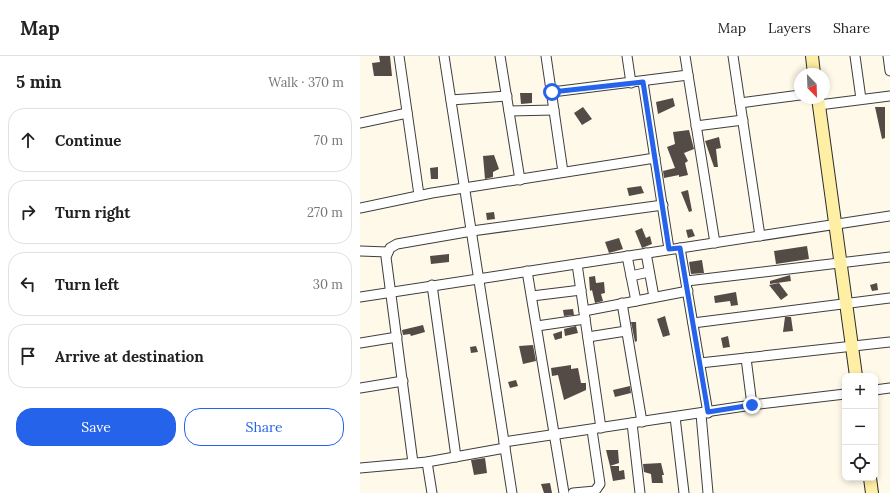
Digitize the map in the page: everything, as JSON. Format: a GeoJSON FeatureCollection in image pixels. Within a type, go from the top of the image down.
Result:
{"type":"FeatureCollection","features":[{"type":"Feature","properties":{"kind":"street"},"geometry":{"type":"LineString","coordinates":[[399,56],[419,195]]}},
{"type":"Feature","properties":{"kind":"street"},"geometry":{"type":"LineString","coordinates":[[444,56],[512,493]]}},
{"type":"Feature","properties":{"kind":"street"},"geometry":{"type":"LineString","coordinates":[[500,56],[520,180]]}},
{"type":"Feature","properties":{"kind":"street"},"geometry":{"type":"LineString","coordinates":[[546,56],[563,172]]}},
{"type":"Feature","properties":{"kind":"street"},"geometry":{"type":"LineString","coordinates":[[627,56],[631,83]]}},
{"type":"Feature","properties":{"kind":"street"},"geometry":{"type":"LineString","coordinates":[[686,56],[715,243]]}},
{"type":"Feature","properties":{"kind":"street"},"geometry":{"type":"LineString","coordinates":[[733,56],[760,236]]}},
{"type":"Feature","properties":{"kind":"street"},"geometry":{"type":"LineString","coordinates":[[812,56],[813,68]]}},
{"type":"Feature","properties":{"kind":"street"},"geometry":{"type":"LineString","coordinates":[[855,56],[861,99]]}},
{"type":"Feature","properties":{"kind":"street"},"geometry":{"type":"LineString","coordinates":[[888,56],[890,70]]}},
{"type":"Feature","properties":{"kind":"street"},"geometry":{"type":"LineString","coordinates":[[552,92],[643,82],[688,75]]}},
{"type":"Feature","properties":{"kind":"street"},"geometry":{"type":"LineString","coordinates":[[643,82],[669,249]]}},
{"type":"Feature","properties":{"kind":"street"},"geometry":{"type":"LineString","coordinates":[[451,100],[507,96]]}},
{"type":"Feature","properties":{"kind":"street"},"geometry":{"type":"LineString","coordinates":[[740,103],[794,96]]}},
{"type":"Feature","properties":{"kind":"street"},"geometry":{"type":"LineString","coordinates":[[830,100],[890,96]]}},
{"type":"Feature","properties":{"kind":"street"},"geometry":{"type":"LineString","coordinates":[[818,104],[837,224],[856,373]]}},
{"type":"Feature","properties":{"kind":"street"},"geometry":{"type":"LineString","coordinates":[[509,111],[554,110]]}},
{"type":"Feature","properties":{"kind":"street"},"geometry":{"type":"LineString","coordinates":[[360,123],[407,113]]}},
{"type":"Feature","properties":{"kind":"street"},"geometry":{"type":"LineString","coordinates":[[696,126],[743,120]]}},
{"type":"Feature","properties":{"kind":"street"},"geometry":{"type":"LineString","coordinates":[[360,208],[465,187],[520,180],[655,158]]}},
{"type":"Feature","properties":{"kind":"street"},"geometry":{"type":"LineString","coordinates":[[413,463],[392,291],[386,257],[388,252],[397,244],[472,231],[663,205]]}},
{"type":"Feature","properties":{"kind":"street"},"geometry":{"type":"LineString","coordinates":[[360,297],[890,216]]}},
{"type":"Feature","properties":{"kind":"street"},"geometry":{"type":"LineString","coordinates":[[680,248],[687,281],[700,363],[705,413],[708,493]]}},
{"type":"Feature","properties":{"kind":"street"},"geometry":{"type":"LineString","coordinates":[[360,251],[388,252]]}},
{"type":"Feature","properties":{"kind":"street"},"geometry":{"type":"LineString","coordinates":[[646,253],[654,298]]}},
{"type":"Feature","properties":{"kind":"street"},"geometry":{"type":"LineString","coordinates":[[627,256],[636,301]]}},
{"type":"Feature","properties":{"kind":"street"},"geometry":{"type":"LineString","coordinates":[[687,281],[890,257]]}},
{"type":"Feature","properties":{"kind":"street"},"geometry":{"type":"LineString","coordinates":[[573,493],[595,491],[600,484],[588,337],[577,264]]}},
{"type":"Feature","properties":{"kind":"street"},"geometry":{"type":"LineString","coordinates":[[527,271],[556,435],[564,493]]}},
{"type":"Feature","properties":{"kind":"street"},"geometry":{"type":"LineString","coordinates":[[631,276],[649,272]]}},
{"type":"Feature","properties":{"kind":"street"},"geometry":{"type":"LineString","coordinates":[[432,285],[456,457]]}},
{"type":"Feature","properties":{"kind":"street"},"geometry":{"type":"LineString","coordinates":[[532,296],[581,290]]}},
{"type":"Feature","properties":{"kind":"street"},"geometry":{"type":"LineString","coordinates":[[537,326],[585,315],[622,303],[688,291]]}},
{"type":"Feature","properties":{"kind":"street"},"geometry":{"type":"LineString","coordinates":[[693,323],[890,298]]}},
{"type":"Feature","properties":{"kind":"street"},"geometry":{"type":"LineString","coordinates":[[622,303],[642,422]]}},
{"type":"Feature","properties":{"kind":"street"},"geometry":{"type":"LineString","coordinates":[[588,337],[626,331]]}},
{"type":"Feature","properties":{"kind":"street"},"geometry":{"type":"LineString","coordinates":[[360,343],[397,336]]}},
{"type":"Feature","properties":{"kind":"street"},"geometry":{"type":"LineString","coordinates":[[700,363],[890,342]]}},
{"type":"Feature","properties":{"kind":"street"},"geometry":{"type":"LineString","coordinates":[[746,358],[752,405]]}},
{"type":"Feature","properties":{"kind":"street"},"geometry":{"type":"LineString","coordinates":[[360,388],[403,381]]}},
{"type":"Feature","properties":{"kind":"street"},"geometry":{"type":"LineString","coordinates":[[878,390],[890,388]]}},
{"type":"Feature","properties":{"kind":"street"},"geometry":{"type":"LineString","coordinates":[[360,468],[427,462],[556,435],[752,405],[842,394]]}},
{"type":"Feature","properties":{"kind":"street"},"geometry":{"type":"LineString","coordinates":[[675,417],[684,493]]}},
{"type":"Feature","properties":{"kind":"street"},"geometry":{"type":"LineString","coordinates":[[632,424],[640,493]]}},
{"type":"Feature","properties":{"kind":"street"},"geometry":{"type":"LineString","coordinates":[[427,462],[432,493]]}},
{"type":"Feature","properties":{"kind":"street"},"geometry":{"type":"LineString","coordinates":[[870,481],[872,493]]}},
{"type":"Feature","properties":{"kind":"building"},"geometry":{"type":"Polygon","coordinates":[[[379,56],[390,56],[392,76],[374,76],[372,63],[380,62],[379,56]]]}},
{"type":"Feature","properties":{"kind":"building"},"geometry":{"type":"Polygon","coordinates":[[[520,93],[532,93],[532,103],[521,104],[520,93]]]}},
{"type":"Feature","properties":{"kind":"building"},"geometry":{"type":"Polygon","coordinates":[[[673,98],[675,106],[658,114],[656,102],[673,98]]]}},
{"type":"Feature","properties":{"kind":"building"},"geometry":{"type":"Polygon","coordinates":[[[583,107],[592,119],[582,125],[574,113],[583,107]]]}},
{"type":"Feature","properties":{"kind":"building"},"geometry":{"type":"Polygon","coordinates":[[[875,107],[885,107],[885,138],[882,139],[875,107]]]}},
{"type":"Feature","properties":{"kind":"building"},"geometry":{"type":"Polygon","coordinates":[[[689,130],[694,149],[684,153],[688,161],[685,163],[688,175],[664,178],[663,171],[675,168],[667,147],[675,144],[673,132],[689,130]]]}},
{"type":"Feature","properties":{"kind":"building"},"geometry":{"type":"Polygon","coordinates":[[[719,137],[721,148],[716,149],[718,167],[714,167],[705,141],[719,137]]]}},
{"type":"Feature","properties":{"kind":"building"},"geometry":{"type":"Polygon","coordinates":[[[494,155],[499,169],[493,172],[493,177],[485,179],[483,156],[494,155]]]}},
{"type":"Feature","properties":{"kind":"building"},"geometry":{"type":"Polygon","coordinates":[[[438,167],[438,179],[431,179],[430,168],[438,167]]]}},
{"type":"Feature","properties":{"kind":"building"},"geometry":{"type":"Polygon","coordinates":[[[641,186],[644,193],[629,196],[627,188],[641,186]]]}},
{"type":"Feature","properties":{"kind":"building"},"geometry":{"type":"Polygon","coordinates":[[[688,190],[692,211],[689,212],[681,192],[688,190]]]}},
{"type":"Feature","properties":{"kind":"building"},"geometry":{"type":"Polygon","coordinates":[[[494,212],[495,219],[487,220],[486,213],[494,212]]]}},
{"type":"Feature","properties":{"kind":"building"},"geometry":{"type":"Polygon","coordinates":[[[642,228],[646,238],[650,236],[652,244],[642,248],[635,231],[642,228]]]}},
{"type":"Feature","properties":{"kind":"building"},"geometry":{"type":"Polygon","coordinates":[[[692,229],[695,236],[688,238],[686,230],[692,229]]]}},
{"type":"Feature","properties":{"kind":"building"},"geometry":{"type":"Polygon","coordinates":[[[619,238],[623,249],[609,253],[605,242],[619,238]]]}},
{"type":"Feature","properties":{"kind":"building"},"geometry":{"type":"Polygon","coordinates":[[[807,246],[809,259],[776,264],[774,251],[807,246]]]}},
{"type":"Feature","properties":{"kind":"building"},"geometry":{"type":"Polygon","coordinates":[[[449,254],[449,262],[431,264],[430,256],[449,254]]]}},
{"type":"Feature","properties":{"kind":"building"},"geometry":{"type":"Polygon","coordinates":[[[702,260],[704,273],[691,274],[689,262],[702,260]]]}},
{"type":"Feature","properties":{"kind":"building"},"geometry":{"type":"Polygon","coordinates":[[[790,275],[791,281],[770,284],[770,281],[790,275]]]}},
{"type":"Feature","properties":{"kind":"building"},"geometry":{"type":"Polygon","coordinates":[[[595,276],[596,283],[604,282],[605,293],[601,294],[603,301],[595,303],[592,290],[590,291],[589,277],[595,276]]]}},
{"type":"Feature","properties":{"kind":"building"},"geometry":{"type":"Polygon","coordinates":[[[779,283],[788,295],[781,300],[769,285],[779,283]]]}},
{"type":"Feature","properties":{"kind":"building"},"geometry":{"type":"Polygon","coordinates":[[[877,283],[878,290],[872,291],[870,285],[877,283]]]}},
{"type":"Feature","properties":{"kind":"building"},"geometry":{"type":"Polygon","coordinates":[[[736,292],[738,305],[731,306],[730,301],[715,303],[714,296],[736,292]]]}},
{"type":"Feature","properties":{"kind":"building"},"geometry":{"type":"Polygon","coordinates":[[[573,309],[574,315],[564,316],[563,310],[573,309]]]}},
{"type":"Feature","properties":{"kind":"building"},"geometry":{"type":"Polygon","coordinates":[[[665,316],[670,335],[663,337],[657,319],[665,316]]]}},
{"type":"Feature","properties":{"kind":"building"},"geometry":{"type":"Polygon","coordinates":[[[785,317],[791,317],[793,331],[783,332],[785,317]]]}},
{"type":"Feature","properties":{"kind":"building"},"geometry":{"type":"Polygon","coordinates":[[[631,322],[636,322],[637,341],[635,342],[631,322]]]}},
{"type":"Feature","properties":{"kind":"building"},"geometry":{"type":"Polygon","coordinates":[[[423,325],[425,332],[411,336],[410,334],[403,335],[402,330],[423,325]]]}},
{"type":"Feature","properties":{"kind":"building"},"geometry":{"type":"Polygon","coordinates":[[[576,326],[578,333],[565,336],[564,329],[576,326]]]}},
{"type":"Feature","properties":{"kind":"building"},"geometry":{"type":"Polygon","coordinates":[[[562,331],[562,338],[555,340],[553,334],[562,331]]]}},
{"type":"Feature","properties":{"kind":"building"},"geometry":{"type":"Polygon","coordinates":[[[728,336],[730,347],[723,348],[721,338],[728,336]]]}},
{"type":"Feature","properties":{"kind":"building"},"geometry":{"type":"Polygon","coordinates":[[[533,345],[536,361],[523,364],[519,346],[533,345]]]}},
{"type":"Feature","properties":{"kind":"building"},"geometry":{"type":"Polygon","coordinates":[[[476,346],[478,352],[471,353],[470,347],[476,346]]]}},
{"type":"Feature","properties":{"kind":"building"},"geometry":{"type":"Polygon","coordinates":[[[571,365],[571,369],[578,368],[581,383],[586,383],[586,390],[564,400],[558,375],[552,376],[551,368],[571,365]]]}},
{"type":"Feature","properties":{"kind":"building"},"geometry":{"type":"Polygon","coordinates":[[[516,380],[518,386],[510,388],[508,382],[516,380]]]}},
{"type":"Feature","properties":{"kind":"building"},"geometry":{"type":"Polygon","coordinates":[[[630,386],[631,393],[615,397],[613,390],[630,386]]]}},
{"type":"Feature","properties":{"kind":"building"},"geometry":{"type":"Polygon","coordinates":[[[606,450],[618,450],[619,463],[610,466],[606,450]]]}},
{"type":"Feature","properties":{"kind":"building"},"geometry":{"type":"Polygon","coordinates":[[[485,458],[487,473],[474,475],[471,460],[485,458]]]}},
{"type":"Feature","properties":{"kind":"building"},"geometry":{"type":"Polygon","coordinates":[[[661,463],[664,475],[662,475],[663,483],[652,483],[651,474],[644,472],[643,464],[661,463]]]}},
{"type":"Feature","properties":{"kind":"building"},"geometry":{"type":"Polygon","coordinates":[[[610,466],[619,466],[619,471],[624,470],[625,479],[613,481],[610,466]]]}},
{"type":"Feature","properties":{"kind":"building"},"geometry":{"type":"Polygon","coordinates":[[[550,483],[552,493],[544,493],[541,484],[550,483]]]}},
{"type":"Feature","properties":{"kind":"route"},"geometry":{"type":"LineString","coordinates":[[552,92],[643,82],[669,249],[680,248],[687,281],[708,412],[752,405]]}}]}
